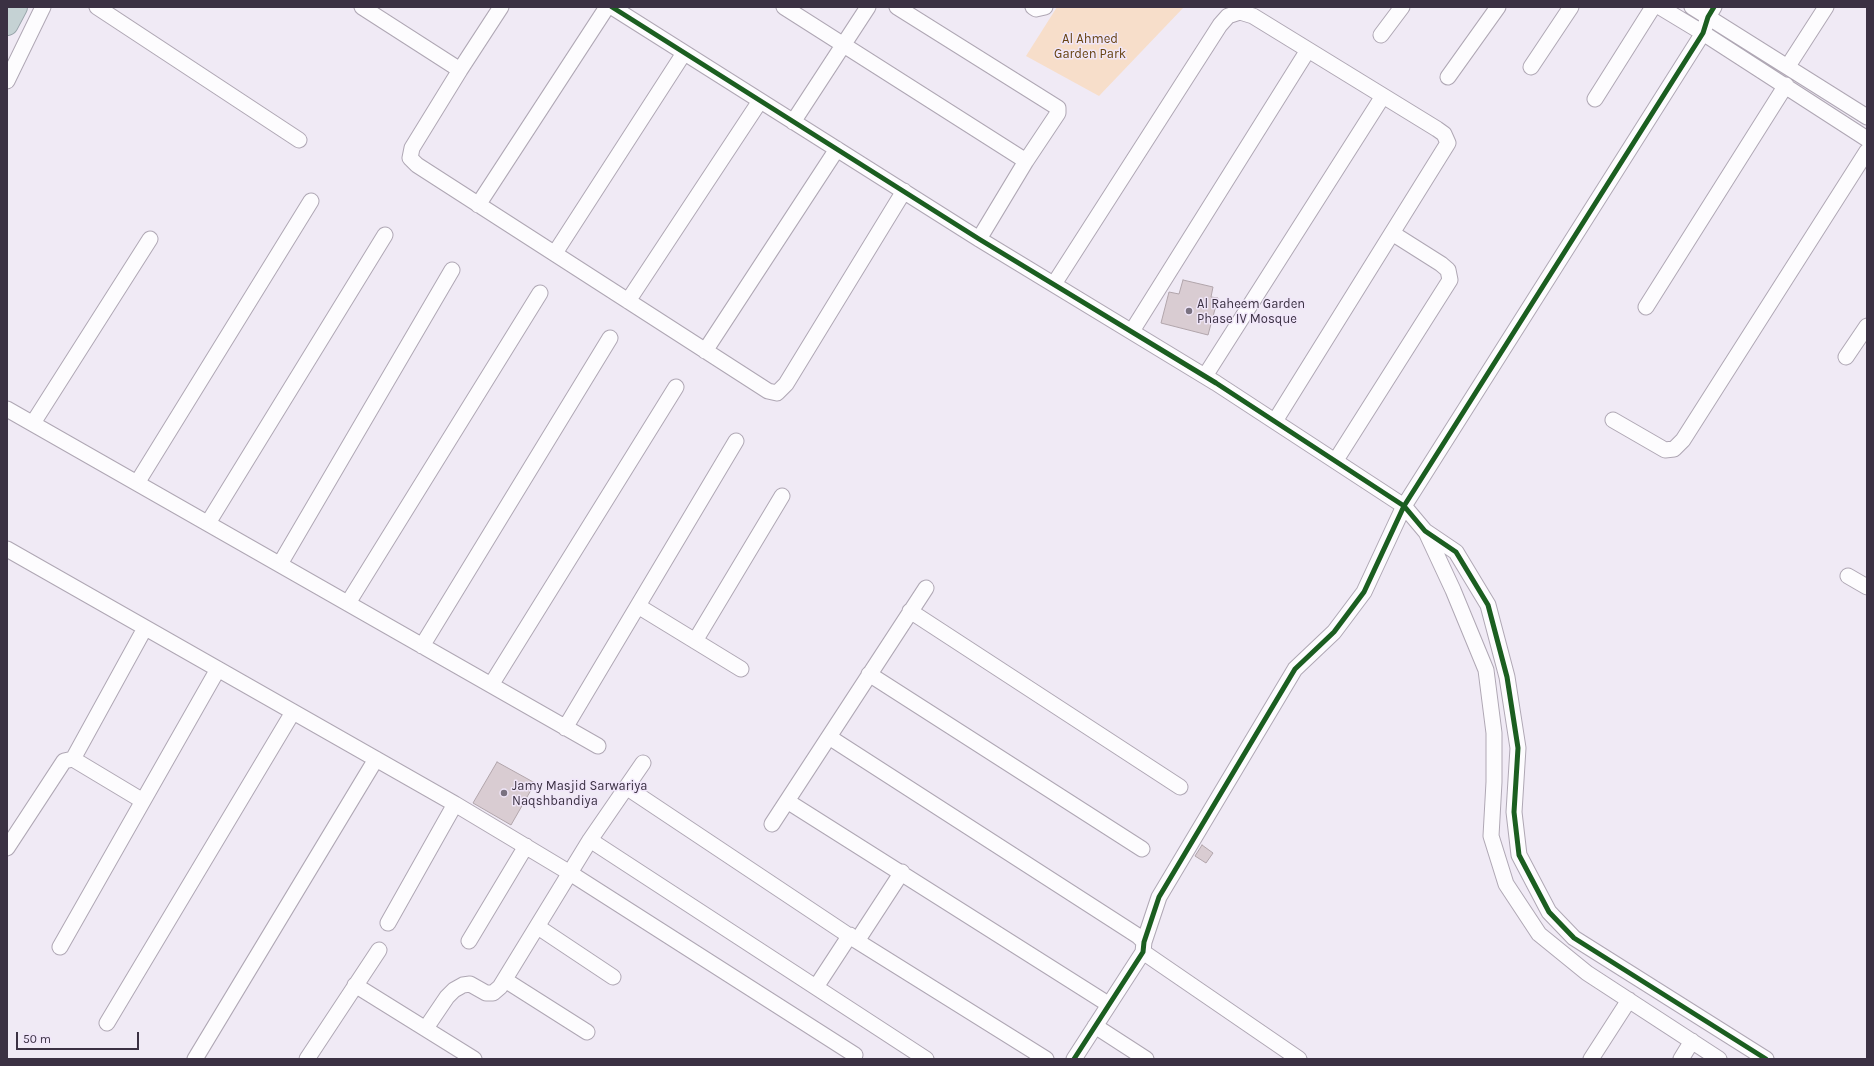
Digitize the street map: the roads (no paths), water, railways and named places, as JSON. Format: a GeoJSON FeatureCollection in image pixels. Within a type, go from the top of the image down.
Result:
{"type":"FeatureCollection","features":[{"type":"Feature","properties":{"kind":"highway"},"geometry":{"type":"LineString","coordinates":[[7,24],[16,7]]}},
{"type":"Feature","properties":{"kind":"street"},"geometry":{"type":"LineString","coordinates":[[7,81],[43,7]]}},
{"type":"Feature","properties":{"kind":"street"},"geometry":{"type":"LineString","coordinates":[[97,7],[299,140]]}},
{"type":"Feature","properties":{"kind":"street"},"geometry":{"type":"LineString","coordinates":[[362,7],[460,70]]}},
{"type":"Feature","properties":{"kind":"street"},"geometry":{"type":"LineString","coordinates":[[501,7],[412,148],[410,158],[417,165],[478,205],[768,391],[778,393],[786,384],[904,191]]}},
{"type":"Feature","properties":{"kind":"street"},"geometry":{"type":"LineString","coordinates":[[478,205],[607,7]]}},
{"type":"Feature","properties":{"kind":"street"},"geometry":{"type":"LineString","coordinates":[[612,7],[978,238],[1205,376],[1336,460],[1404,506],[1425,531],[1453,590],[1486,670],[1494,733],[1494,782],[1491,836],[1506,884],[1539,934],[1587,973],[1719,1059]]}},
{"type":"Feature","properties":{"kind":"street"},"geometry":{"type":"LineString","coordinates":[[784,7],[1026,161]]}},
{"type":"Feature","properties":{"kind":"street"},"geometry":{"type":"LineString","coordinates":[[793,122],[868,7]]}},
{"type":"Feature","properties":{"kind":"street"},"geometry":{"type":"LineString","coordinates":[[897,7],[1058,108],[1058,113],[978,238]]}},
{"type":"Feature","properties":{"kind":"street"},"geometry":{"type":"LineString","coordinates":[[1033,7],[1036,9],[1046,7]]}},
{"type":"Feature","properties":{"kind":"street"},"geometry":{"type":"LineString","coordinates":[[1381,35],[1402,7]]}},
{"type":"Feature","properties":{"kind":"street"},"geometry":{"type":"LineString","coordinates":[[1448,77],[1498,7]]}},
{"type":"Feature","properties":{"kind":"street"},"geometry":{"type":"LineString","coordinates":[[1531,67],[1571,7]]}},
{"type":"Feature","properties":{"kind":"street"},"geometry":{"type":"LineString","coordinates":[[1595,99],[1654,7]]}},
{"type":"Feature","properties":{"kind":"street"},"geometry":{"type":"LineString","coordinates":[[1660,7],[1786,85],[1867,139]]}},
{"type":"Feature","properties":{"kind":"street"},"geometry":{"type":"LineString","coordinates":[[1692,7],[1711,12],[1788,66],[1866,113]]}},
{"type":"Feature","properties":{"kind":"street"},"geometry":{"type":"LineString","coordinates":[[1788,66],[1826,7]]}},
{"type":"Feature","properties":{"kind":"street"},"geometry":{"type":"LineString","coordinates":[[1054,284],[1220,25],[1228,16],[1240,12],[1253,16],[1437,129],[1444,134],[1448,143],[1275,421]]}},
{"type":"Feature","properties":{"kind":"street"},"geometry":{"type":"LineString","coordinates":[[1074,1059],[1143,947],[1159,897],[1295,669],[1334,632],[1364,592],[1404,506],[1703,33],[1711,12]]}},
{"type":"Feature","properties":{"kind":"street"},"geometry":{"type":"LineString","coordinates":[[1132,331],[1308,50]]}},
{"type":"Feature","properties":{"kind":"street"},"geometry":{"type":"LineString","coordinates":[[555,253],[684,53]]}},
{"type":"Feature","properties":{"kind":"street"},"geometry":{"type":"LineString","coordinates":[[1646,307],[1786,85]]}},
{"type":"Feature","properties":{"kind":"street"},"geometry":{"type":"LineString","coordinates":[[1205,376],[1383,96]]}},
{"type":"Feature","properties":{"kind":"street"},"geometry":{"type":"LineString","coordinates":[[628,301],[760,101]]}},
{"type":"Feature","properties":{"kind":"street"},"geometry":{"type":"LineString","coordinates":[[706,351],[837,149]]}},
{"type":"Feature","properties":{"kind":"street"},"geometry":{"type":"LineString","coordinates":[[1613,420],[1665,450],[1674,449],[1683,440],[1867,151]]}},
{"type":"Feature","properties":{"kind":"street"},"geometry":{"type":"LineString","coordinates":[[137,483],[311,201]]}},
{"type":"Feature","properties":{"kind":"street"},"geometry":{"type":"LineString","coordinates":[[1336,460],[1450,280],[1448,270],[1442,264],[1392,233]]}},
{"type":"Feature","properties":{"kind":"street"},"geometry":{"type":"LineString","coordinates":[[208,523],[385,235]]}},
{"type":"Feature","properties":{"kind":"street"},"geometry":{"type":"LineString","coordinates":[[32,423],[150,239]]}},
{"type":"Feature","properties":{"kind":"street"},"geometry":{"type":"LineString","coordinates":[[280,564],[452,270]]}},
{"type":"Feature","properties":{"kind":"street"},"geometry":{"type":"LineString","coordinates":[[348,604],[540,293]]}},
{"type":"Feature","properties":{"kind":"street"},"geometry":{"type":"LineString","coordinates":[[1846,356],[1867,326]]}},
{"type":"Feature","properties":{"kind":"street"},"geometry":{"type":"LineString","coordinates":[[422,646],[610,338]]}},
{"type":"Feature","properties":{"kind":"street"},"geometry":{"type":"LineString","coordinates":[[491,685],[676,387]]}},
{"type":"Feature","properties":{"kind":"street"},"geometry":{"type":"LineString","coordinates":[[7,408],[598,746]]}},
{"type":"Feature","properties":{"kind":"street"},"geometry":{"type":"LineString","coordinates":[[566,728],[736,441]]}},
{"type":"Feature","properties":{"kind":"street"},"geometry":{"type":"LineString","coordinates":[[695,641],[782,496]]}},
{"type":"Feature","properties":{"kind":"street"},"geometry":{"type":"LineString","coordinates":[[1425,531],[1456,552],[1488,605],[1507,677],[1518,748],[1514,812],[1519,855],[1549,912],[1574,938],[1766,1059]]}},
{"type":"Feature","properties":{"kind":"street"},"geometry":{"type":"LineString","coordinates":[[7,549],[526,846],[855,1055]]}},
{"type":"Feature","properties":{"kind":"street"},"geometry":{"type":"LineString","coordinates":[[1848,576],[1867,587]]}},
{"type":"Feature","properties":{"kind":"street"},"geometry":{"type":"LineString","coordinates":[[772,824],[926,588]]}},
{"type":"Feature","properties":{"kind":"street"},"geometry":{"type":"LineString","coordinates":[[638,606],[742,669]]}},
{"type":"Feature","properties":{"kind":"street"},"geometry":{"type":"LineString","coordinates":[[910,611],[1180,787]]}},
{"type":"Feature","properties":{"kind":"street"},"geometry":{"type":"LineString","coordinates":[[7,848],[64,762],[73,759],[145,628]]}},
{"type":"Feature","properties":{"kind":"street"},"geometry":{"type":"LineString","coordinates":[[60,947],[218,669]]}},
{"type":"Feature","properties":{"kind":"street"},"geometry":{"type":"LineString","coordinates":[[869,674],[1142,849]]}},
{"type":"Feature","properties":{"kind":"street"},"geometry":{"type":"LineString","coordinates":[[107,1023],[293,712]]}},
{"type":"Feature","properties":{"kind":"street"},"geometry":{"type":"LineString","coordinates":[[829,737],[1138,936],[1143,947],[1299,1059]]}},
{"type":"Feature","properties":{"kind":"street"},"geometry":{"type":"LineString","coordinates":[[73,759],[143,801]]}},
{"type":"Feature","properties":{"kind":"street"},"geometry":{"type":"LineString","coordinates":[[195,1059],[376,759]]}},
{"type":"Feature","properties":{"kind":"street"},"geometry":{"type":"LineString","coordinates":[[426,1028],[447,997],[454,990],[463,985],[470,984],[486,993],[493,992],[500,987],[590,840],[643,763]]}},
{"type":"Feature","properties":{"kind":"street"},"geometry":{"type":"LineString","coordinates":[[626,787],[853,938],[1046,1059]]}},
{"type":"Feature","properties":{"kind":"street"},"geometry":{"type":"LineString","coordinates":[[787,801],[902,872],[1108,1004]]}},
{"type":"Feature","properties":{"kind":"street"},"geometry":{"type":"LineString","coordinates":[[388,923],[455,804]]}},
{"type":"Feature","properties":{"kind":"street"},"geometry":{"type":"LineString","coordinates":[[590,840],[926,1059]]}},
{"type":"Feature","properties":{"kind":"street"},"geometry":{"type":"LineString","coordinates":[[469,940],[526,846]]}},
{"type":"Feature","properties":{"kind":"street"},"geometry":{"type":"LineString","coordinates":[[816,987],[902,872]]}},
{"type":"Feature","properties":{"kind":"street"},"geometry":{"type":"LineString","coordinates":[[538,927],[613,977]]}},
{"type":"Feature","properties":{"kind":"street"},"geometry":{"type":"LineString","coordinates":[[307,1059],[379,950]]}},
{"type":"Feature","properties":{"kind":"street"},"geometry":{"type":"LineString","coordinates":[[1587,973],[1600,954]]}},
{"type":"Feature","properties":{"kind":"street"},"geometry":{"type":"LineString","coordinates":[[505,980],[587,1032]]}},
{"type":"Feature","properties":{"kind":"street"},"geometry":{"type":"LineString","coordinates":[[355,985],[474,1059]]}},
{"type":"Feature","properties":{"kind":"street"},"geometry":{"type":"LineString","coordinates":[[1591,1059],[1629,1000]]}},
{"type":"Feature","properties":{"kind":"street"},"geometry":{"type":"LineString","coordinates":[[1095,1026],[1146,1059]]}},
{"type":"Feature","properties":{"kind":"street"},"geometry":{"type":"LineString","coordinates":[[1681,1059],[1692,1041]]}},
{"type":"Feature","properties":{"kind":"place","name":"Al Raheem Garden Phase IV Mosque"},"geometry":{"type":"Point","coordinates":[1189,311]}},
{"type":"Feature","properties":{"kind":"place","name":"Jamy Masjid Sarwariya Naqshbandiya"},"geometry":{"type":"Point","coordinates":[504,793]}},
{"type":"Feature","properties":{"kind":"park label","name":"Al Ahmed Garden Park"},"geometry":{"type":"Point","coordinates":[1090,46]}}]}
